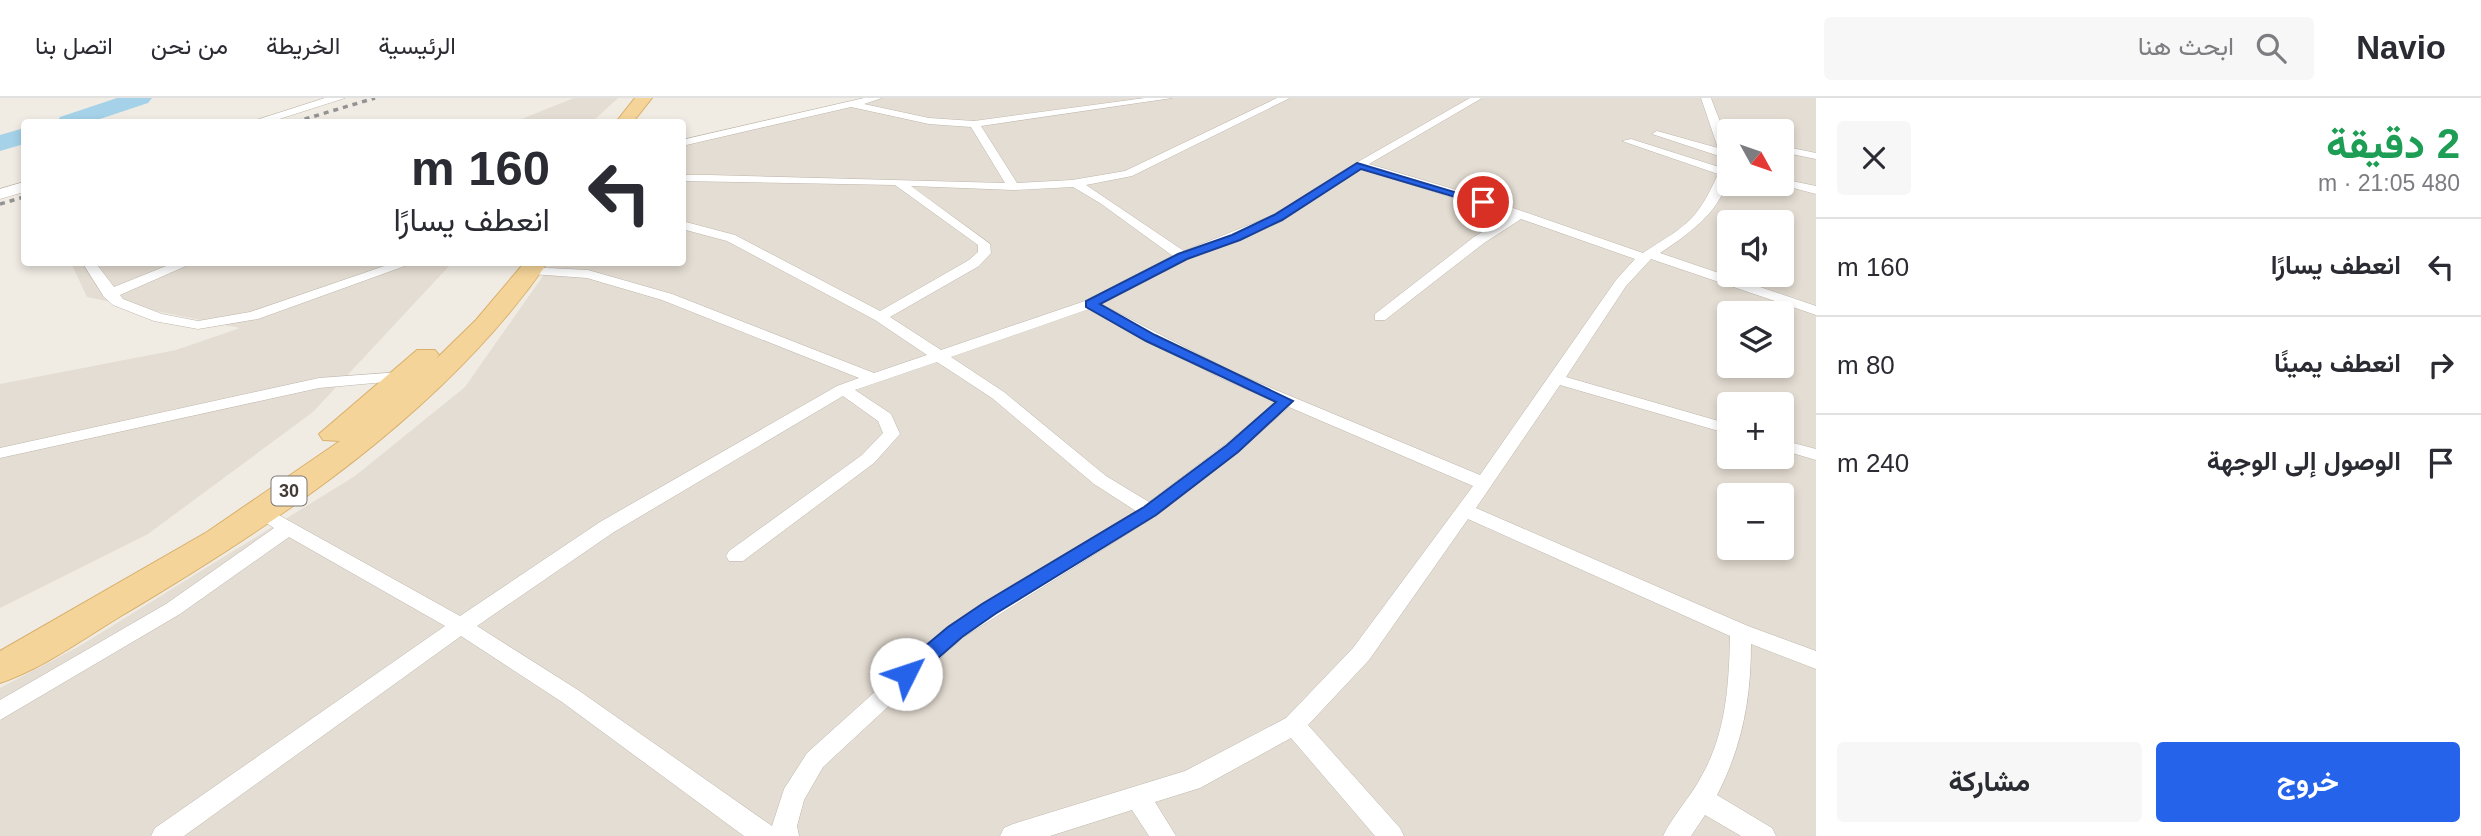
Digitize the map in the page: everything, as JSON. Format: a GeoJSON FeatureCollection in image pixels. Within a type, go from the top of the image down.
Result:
{"type":"FeatureCollection","features":[{"type":"Feature","properties":{"kind":"main road"},"geometry":{"type":"LineString","coordinates":[[626,119],[644,98]]}},
{"type":"Feature","properties":{"kind":"main road"},"geometry":{"type":"LineString","coordinates":[[644,119],[662,98]]}},
{"type":"Feature","properties":{"kind":"main road","name":"30"},"geometry":{"type":"LineString","coordinates":[[0,645],[109,584],[222,514],[326,441],[526,266]]}},
{"type":"Feature","properties":{"kind":"main road","name":"30"},"geometry":{"type":"LineString","coordinates":[[0,668],[117,601],[259,512],[337,457],[422,387],[473,337],[526,266]]}},
{"type":"Feature","properties":{"kind":"street"},"geometry":{"type":"LineString","coordinates":[[267,119],[340,98]]}},
{"type":"Feature","properties":{"kind":"street"},"geometry":{"type":"LineString","coordinates":[[686,141],[877,98]]}},
{"type":"Feature","properties":{"kind":"street"},"geometry":{"type":"LineString","coordinates":[[850,104],[929,121],[974,124],[1167,98]]}},
{"type":"Feature","properties":{"kind":"street"},"geometry":{"type":"LineString","coordinates":[[686,178],[898,181],[1014,187],[1076,184],[1128,174],[1285,98]]}},
{"type":"Feature","properties":{"kind":"street"},"geometry":{"type":"LineString","coordinates":[[164,836],[459,627],[607,527],[843,389],[1090,304],[1182,257],[1278,218],[1360,165],[1477,98]]}},
{"type":"Feature","properties":{"kind":"street"},"geometry":{"type":"LineString","coordinates":[[1706,98],[1717,130]]}},
{"type":"Feature","properties":{"kind":"street"},"geometry":{"type":"LineString","coordinates":[[974,124],[1014,187]]}},
{"type":"Feature","properties":{"kind":"street"},"geometry":{"type":"LineString","coordinates":[[1657,134],[1717,153]]}},
{"type":"Feature","properties":{"kind":"street"},"geometry":{"type":"LineString","coordinates":[[1627,141],[1717,155]]}},
{"type":"Feature","properties":{"kind":"street"},"geometry":{"type":"LineString","coordinates":[[1794,151],[1816,156]]}},
{"type":"Feature","properties":{"kind":"street"},"geometry":{"type":"LineString","coordinates":[[1360,165],[1816,311]]}},
{"type":"Feature","properties":{"kind":"street"},"geometry":{"type":"LineString","coordinates":[[880,317],[974,263],[984,253],[984,244],[898,181]]}},
{"type":"Feature","properties":{"kind":"street"},"geometry":{"type":"LineString","coordinates":[[1013,836],[1139,799],[1191,780],[1294,724],[1361,654],[1520,433],[1554,378],[1620,283],[1647,256],[1694,225],[1709,207],[1717,183]]}},
{"type":"Feature","properties":{"kind":"street"},"geometry":{"type":"LineString","coordinates":[[1076,184],[1104,200],[1182,257]]}},
{"type":"Feature","properties":{"kind":"street"},"geometry":{"type":"LineString","coordinates":[[1794,185],[1816,190]]}},
{"type":"Feature","properties":{"kind":"street"},"geometry":{"type":"LineString","coordinates":[[0,194],[21,188]]}},
{"type":"Feature","properties":{"kind":"street"},"geometry":{"type":"LineString","coordinates":[[1380,317],[1479,240],[1519,215]]}},
{"type":"Feature","properties":{"kind":"street"},"geometry":{"type":"LineString","coordinates":[[686,226],[732,238],[880,317],[998,395],[1100,480],[1150,511]]}},
{"type":"Feature","properties":{"kind":"street"},"geometry":{"type":"LineString","coordinates":[[91,266],[109,294],[139,312],[198,325],[214,325],[253,316],[398,266]]}},
{"type":"Feature","properties":{"kind":"street"},"geometry":{"type":"LineString","coordinates":[[109,294],[179,266]]}},
{"type":"Feature","properties":{"kind":"street"},"geometry":{"type":"LineString","coordinates":[[534,266],[588,274],[656,294],[872,378]]}},
{"type":"Feature","properties":{"kind":"street"},"geometry":{"type":"LineString","coordinates":[[1090,304],[1150,338],[1286,401],[1482,483]]}},
{"type":"Feature","properties":{"kind":"street"},"geometry":{"type":"LineString","coordinates":[[0,453],[319,383],[401,377]]}},
{"type":"Feature","properties":{"kind":"street"},"geometry":{"type":"LineString","coordinates":[[1554,378],[1717,426]]}},
{"type":"Feature","properties":{"kind":"street"},"geometry":{"type":"LineString","coordinates":[[736,556],[868,459],[892,434],[885,418],[843,389]]}},
{"type":"Feature","properties":{"kind":"street"},"geometry":{"type":"LineString","coordinates":[[786,836],[784,826],[793,797],[815,760],[890,688],[955,632],[1150,511],[1232,448],[1286,401]]}},
{"type":"Feature","properties":{"kind":"street"},"geometry":{"type":"LineString","coordinates":[[1794,449],[1816,455]]}},
{"type":"Feature","properties":{"kind":"street"},"geometry":{"type":"LineString","coordinates":[[1464,510],[1741,632],[1816,660]]}},
{"type":"Feature","properties":{"kind":"street"},"geometry":{"type":"LineString","coordinates":[[259,512],[459,627],[570,696],[706,798],[765,836]]}},
{"type":"Feature","properties":{"kind":"street"},"geometry":{"type":"LineString","coordinates":[[0,711],[173,609],[288,528]]}},
{"type":"Feature","properties":{"kind":"street"},"geometry":{"type":"LineString","coordinates":[[1676,836],[1703,800],[1730,747],[1741,686],[1741,632]]}},
{"type":"Feature","properties":{"kind":"street"},"geometry":{"type":"LineString","coordinates":[[1294,724],[1391,836]]}},
{"type":"Feature","properties":{"kind":"street"},"geometry":{"type":"LineString","coordinates":[[1139,799],[1163,836]]}},
{"type":"Feature","properties":{"kind":"street"},"geometry":{"type":"LineString","coordinates":[[1703,800],[1763,836]]}},
{"type":"Feature","properties":{"kind":"shaded area"},"geometry":{"type":"Polygon","coordinates":[[[574,98],[618,98],[595,119],[522,119],[574,98]]]}},
{"type":"Feature","properties":{"kind":"shaded area"},"geometry":{"type":"Polygon","coordinates":[[[863,98],[1816,98],[1816,836],[0,836],[0,688],[78,647],[355,476],[465,387],[550,266],[686,266],[686,140],[863,98]]]}},
{"type":"Feature","properties":{"kind":"shaded area"},"geometry":{"type":"Polygon","coordinates":[[[72,266],[449,266],[313,412],[148,534],[0,608],[0,384],[176,350],[240,328],[87,297],[72,266]]]}},
{"type":"Feature","properties":{"kind":"waterway"},"geometry":{"type":"LineString","coordinates":[[78,119],[140,98]]}},
{"type":"Feature","properties":{"kind":"waterway"},"geometry":{"type":"LineString","coordinates":[[0,143],[21,137]]}},
{"type":"Feature","properties":{"kind":"railway"},"geometry":{"type":"LineString","coordinates":[[305,119],[375,98]]}},
{"type":"Feature","properties":{"kind":"railway"},"geometry":{"type":"LineString","coordinates":[[0,204],[21,198]]}},
{"type":"Feature","properties":{"kind":"route"},"geometry":{"type":"LineString","coordinates":[[906,674],[955,632],[988,609],[1150,511],[1232,448],[1286,401],[1150,338],[1090,304],[1182,257],[1278,218],[1360,165],[1483,202]]}}]}
